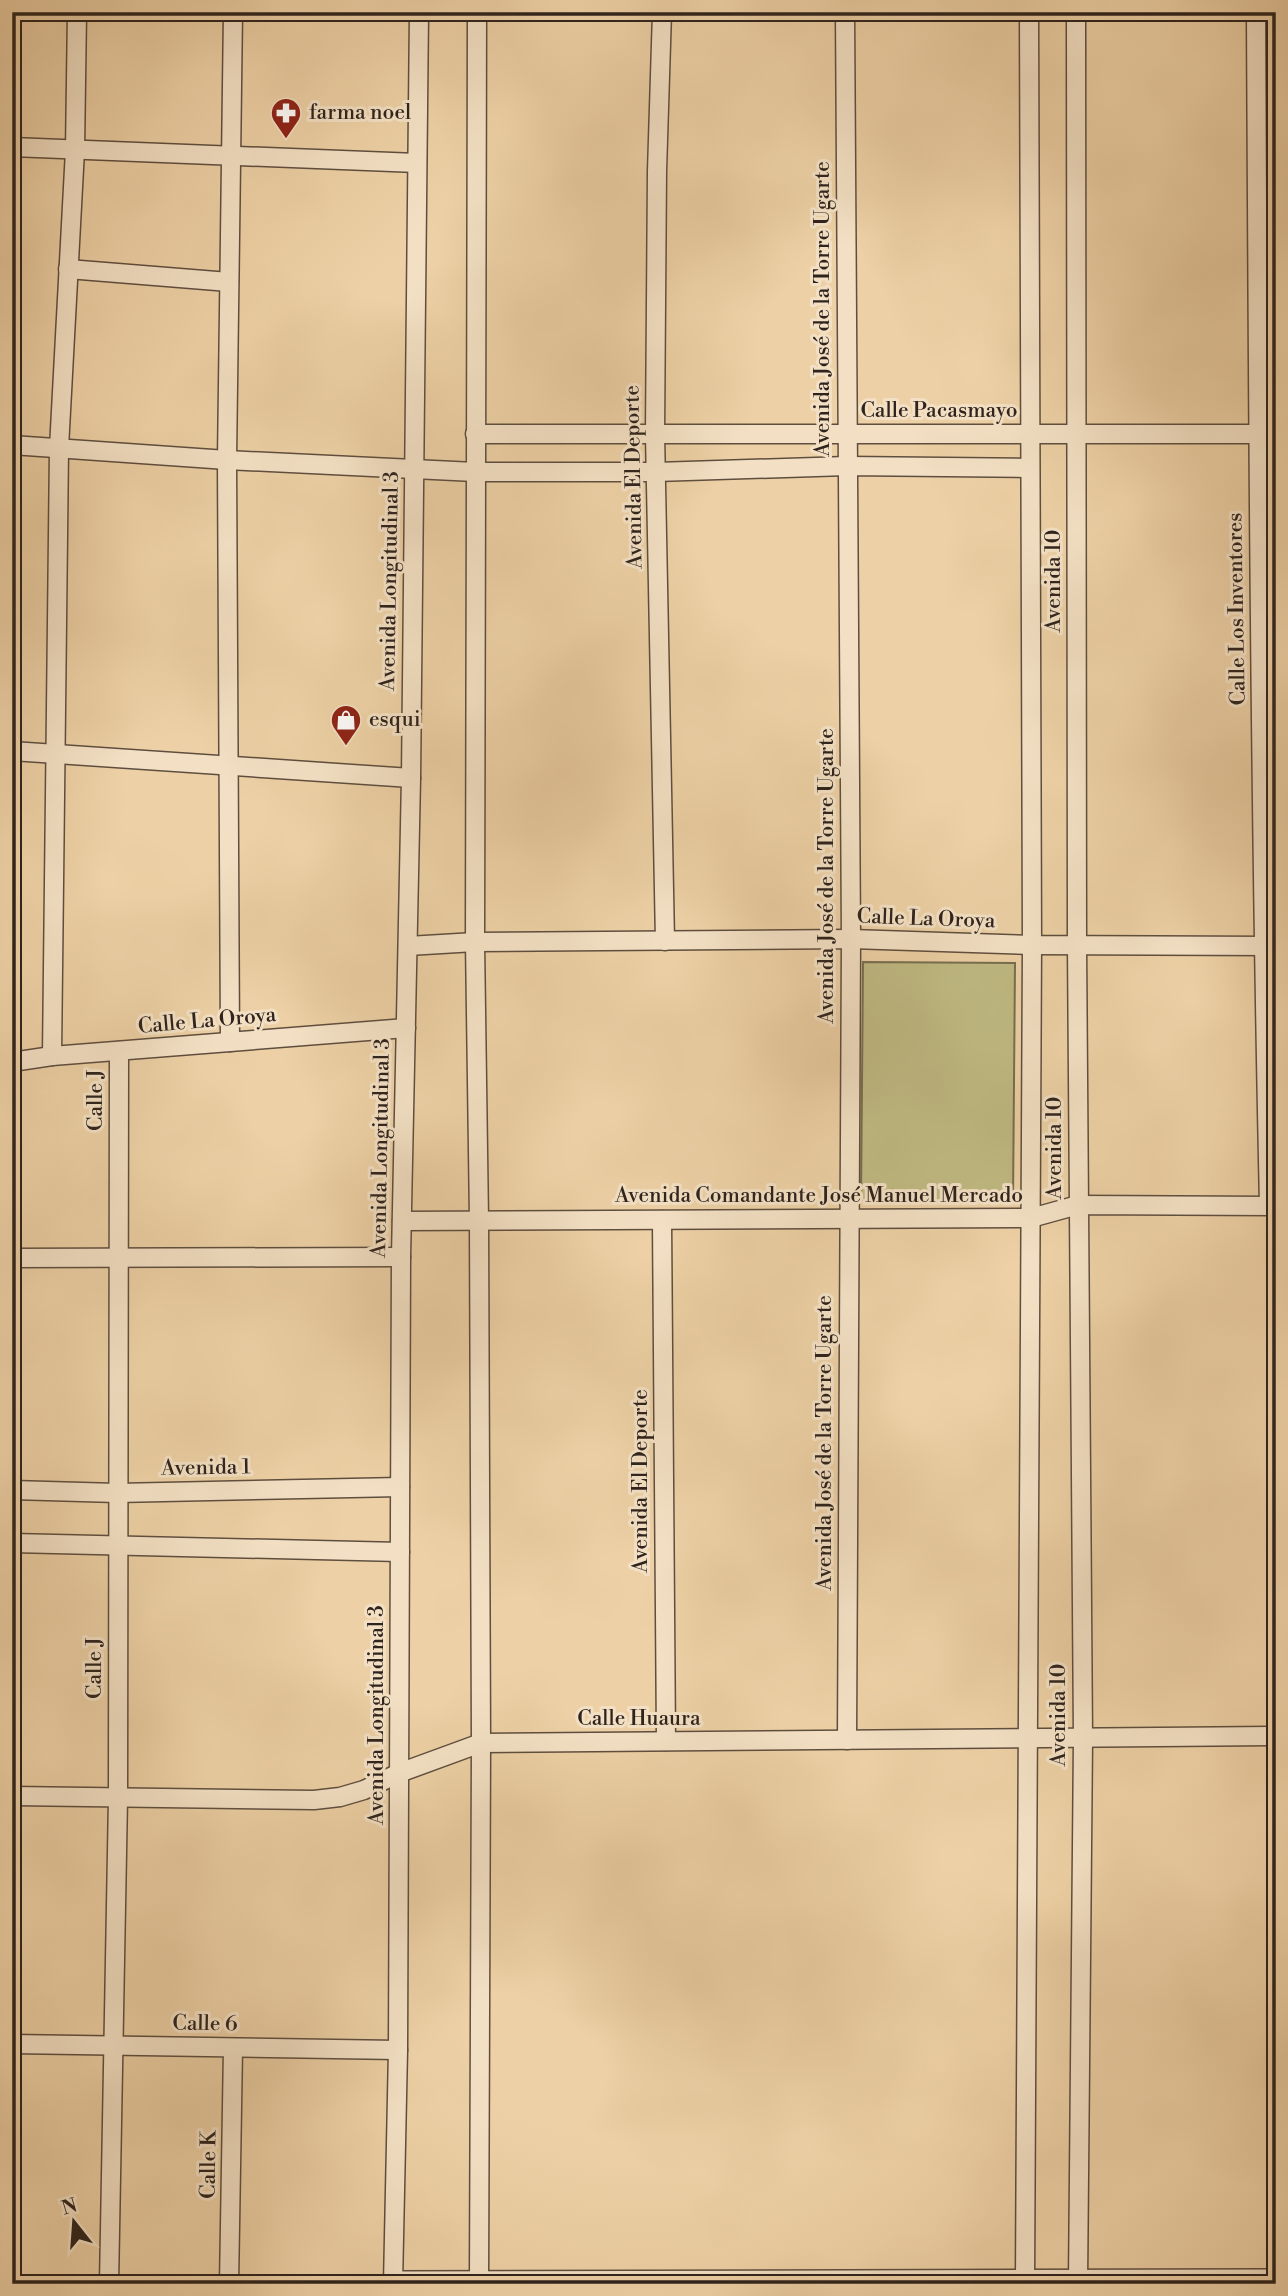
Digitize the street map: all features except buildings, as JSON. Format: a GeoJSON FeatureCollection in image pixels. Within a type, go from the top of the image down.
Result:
{"type":"FeatureCollection","features":[{"type":"Feature","properties":{"kind":"street"},"geometry":{"type":"LineString","coordinates":[[52,1056],[59,448],[75,150],[76,12]]}},
{"type":"Feature","properties":{"kind":"street"},"geometry":{"type":"LineString","coordinates":[[230,1042],[227,460],[233,12]]}},
{"type":"Feature","properties":{"kind":"street","name":"Avenida Longitudinal 3"},"geometry":{"type":"LineString","coordinates":[[393,2283],[398,2050],[401,1257],[411,778],[419,12]]}},
{"type":"Feature","properties":{"kind":"street"},"geometry":{"type":"LineString","coordinates":[[477,12],[475,942],[481,1742],[479,2283]]}},
{"type":"Feature","properties":{"kind":"street","name":"Avenida El Deporte"},"geometry":{"type":"LineString","coordinates":[[662,12],[657,171],[655,434],[665,941]]}},
{"type":"Feature","properties":{"kind":"street","name":"Avenida José de la Torre Ugarte"},"geometry":{"type":"LineString","coordinates":[[845,12],[851,939],[846,1740]]}},
{"type":"Feature","properties":{"kind":"street","name":"Avenida 10"},"geometry":{"type":"LineString","coordinates":[[1025,2283],[1032,945],[1029,12]]}},
{"type":"Feature","properties":{"kind":"street","name":"Avenida 10"},"geometry":{"type":"LineString","coordinates":[[1076,12],[1078,1205],[1083,1738],[1078,2283]]}},
{"type":"Feature","properties":{"kind":"street","name":"Calle Los Inventores"},"geometry":{"type":"LineString","coordinates":[[1256,12],[1267,434],[1272,1205]]}},
{"type":"Feature","properties":{"kind":"street"},"geometry":{"type":"LineString","coordinates":[[12,147],[417,163]]}},
{"type":"Feature","properties":{"kind":"street"},"geometry":{"type":"LineString","coordinates":[[68,269],[229,282]]}},
{"type":"Feature","properties":{"kind":"street","name":"Calle Pacasmayo"},"geometry":{"type":"LineString","coordinates":[[475,433],[1267,434]]}},
{"type":"Feature","properties":{"kind":"street"},"geometry":{"type":"LineString","coordinates":[[12,445],[227,460],[475,472],[656,472],[847,466],[1030,468]]}},
{"type":"Feature","properties":{"kind":"street"},"geometry":{"type":"LineString","coordinates":[[12,751],[411,778]]}},
{"type":"Feature","properties":{"kind":"street","name":"Calle La Oroya"},"geometry":{"type":"LineString","coordinates":[[408,946],[475,942],[851,939],[1032,945],[1269,946]]}},
{"type":"Feature","properties":{"kind":"street","name":"Calle La Oroya"},"geometry":{"type":"LineString","coordinates":[[12,1062],[52,1056],[406,1028]]}},
{"type":"Feature","properties":{"kind":"street","name":"Calle J"},"geometry":{"type":"LineString","coordinates":[[109,2284],[118,1798],[119,1051]]}},
{"type":"Feature","properties":{"kind":"street","name":"Avenida Comandante José Manuel Mercado"},"geometry":{"type":"LineString","coordinates":[[402,1221],[1031,1218],[1078,1205],[1272,1205]]}},
{"type":"Feature","properties":{"kind":"street","name":"Avenida El Deporte"},"geometry":{"type":"LineString","coordinates":[[662,1220],[666,1741]]}},
{"type":"Feature","properties":{"kind":"street"},"geometry":{"type":"LineString","coordinates":[[12,1258],[401,1257]]}},
{"type":"Feature","properties":{"kind":"street","name":"Avenida 1"},"geometry":{"type":"LineString","coordinates":[[12,1490],[117,1493],[400,1487]]}},
{"type":"Feature","properties":{"kind":"street"},"geometry":{"type":"LineString","coordinates":[[12,1544],[400,1552]]}},
{"type":"Feature","properties":{"kind":"street","name":"Calle Huaura"},"geometry":{"type":"LineString","coordinates":[[12,1796],[314,1800],[340,1797],[364,1790],[399,1773],[481,1742],[1276,1736]]}},
{"type":"Feature","properties":{"kind":"street","name":"Calle 6"},"geometry":{"type":"LineString","coordinates":[[12,2044],[398,2050]]}},
{"type":"Feature","properties":{"kind":"street","name":"Calle K"},"geometry":{"type":"LineString","coordinates":[[229,2284],[233,2048]]}},
{"type":"Feature","properties":{"kind":"street"},"geometry":{"type":"LineString","coordinates":[[393,2283],[1276,2281]]}},
{"type":"Feature","properties":{"kind":"shaded area"},"geometry":{"type":"Polygon","coordinates":[[[863,962],[1015,963],[1013,1201],[861,1200],[863,962]]]}},
{"type":"Feature","properties":{"kind":"place","name":"farma noel"},"geometry":{"type":"Point","coordinates":[286,140]}},
{"type":"Feature","properties":{"kind":"place","name":"esqui"},"geometry":{"type":"Point","coordinates":[346,747]}}]}
